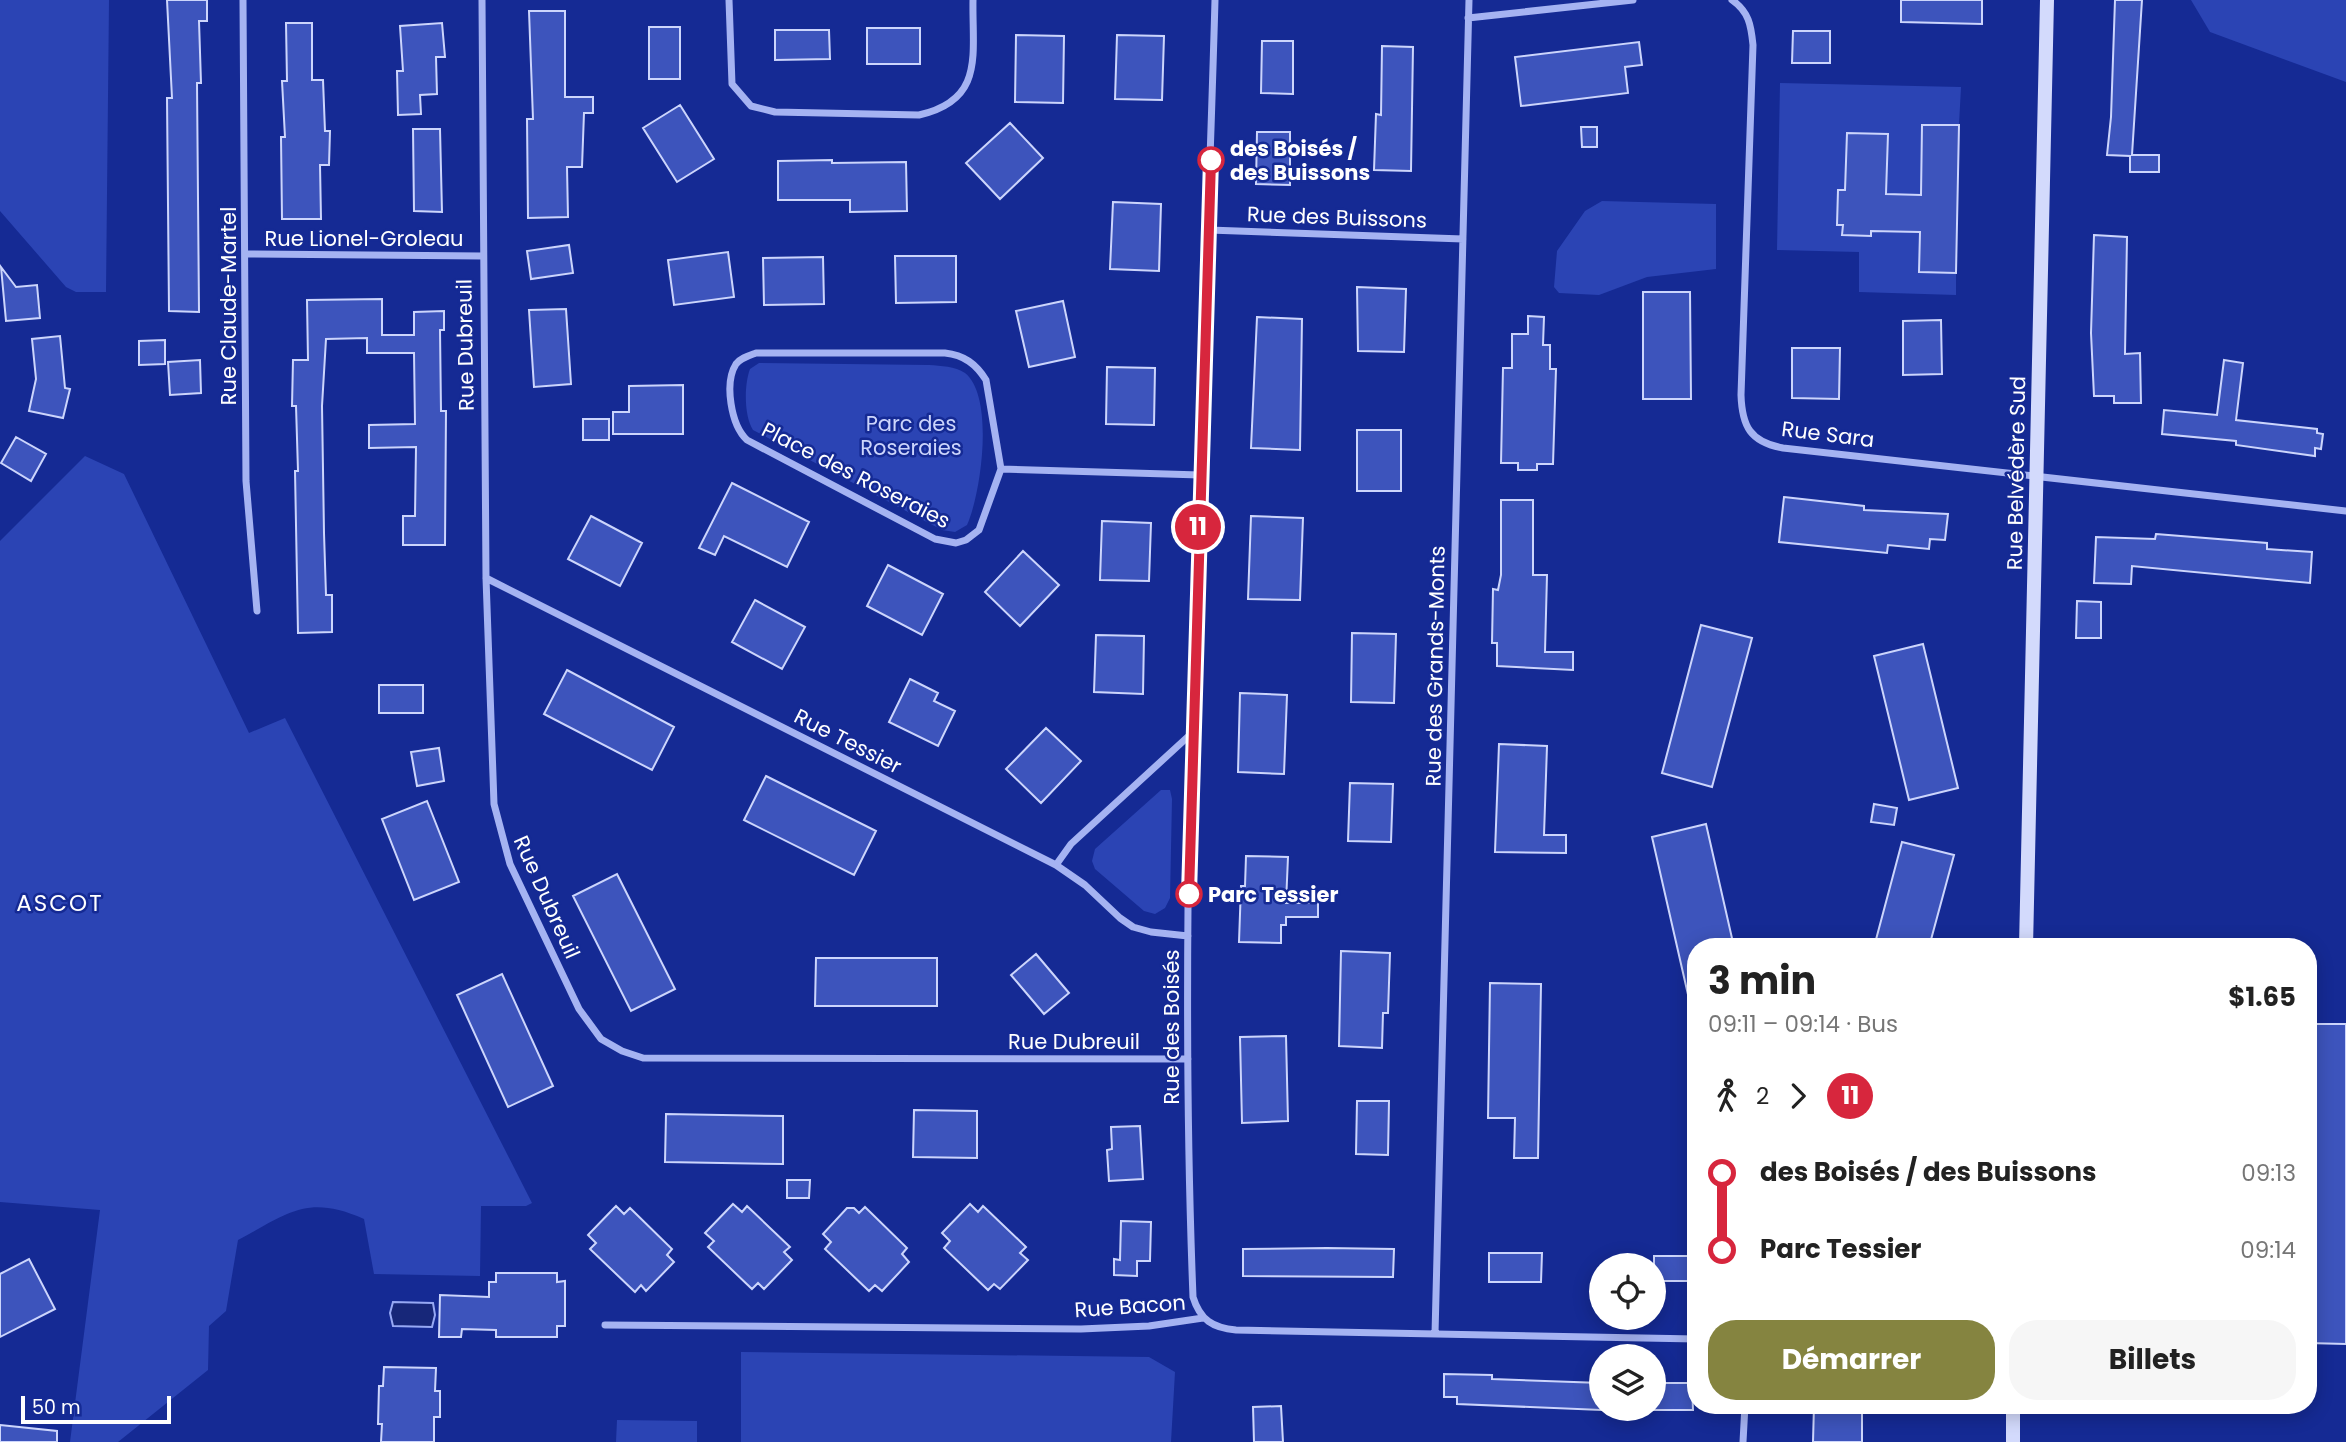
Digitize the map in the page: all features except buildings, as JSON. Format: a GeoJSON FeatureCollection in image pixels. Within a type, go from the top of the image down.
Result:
{"type":"FeatureCollection","features":[{"type":"Feature","properties":{"kind":"street","name":"Rue Claude-Martel"},"geometry":{"type":"LineString","coordinates":[[243,0],[246,481],[257,611]]}},
{"type":"Feature","properties":{"kind":"street","name":"Rue Dubreuil"},"geometry":{"type":"LineString","coordinates":[[482,0],[482,256],[490,763],[500,836],[510,864],[579,1009],[601,1039],[622,1052],[643,1058],[1188,1059]]}},
{"type":"Feature","properties":{"kind":"street"},"geometry":{"type":"LineString","coordinates":[[729,0],[732,84],[740,97],[751,106],[775,113],[919,116],[942,110],[955,101],[965,88],[972,68],[974,0]]}},
{"type":"Feature","properties":{"kind":"street","name":"Rue des Boisés"},"geometry":{"type":"LineString","coordinates":[[1203,1318],[1193,1297],[1188,936],[1215,0]]}},
{"type":"Feature","properties":{"kind":"street","name":"Rue des Grands-Monts"},"geometry":{"type":"LineString","coordinates":[[1435,1334],[1469,0]]}},
{"type":"Feature","properties":{"kind":"street"},"geometry":{"type":"LineString","coordinates":[[1468,18],[1633,0]]}},
{"type":"Feature","properties":{"kind":"street","name":"Rue Sara"},"geometry":{"type":"LineString","coordinates":[[1732,0],[1748,16],[1754,45],[1741,395],[1745,428],[1751,436],[1770,446],[2346,511]]}},
{"type":"Feature","properties":{"kind":"street","name":"Rue Belvédère Sud"},"geometry":{"type":"LineString","coordinates":[[2026,938],[2047,0]]}},
{"type":"Feature","properties":{"kind":"street","name":"Rue des Buissons"},"geometry":{"type":"LineString","coordinates":[[1209,230],[1463,239]]}},
{"type":"Feature","properties":{"kind":"street","name":"Rue Lionel-Groleau"},"geometry":{"type":"LineString","coordinates":[[246,254],[482,256]]}},
{"type":"Feature","properties":{"kind":"street","name":"Place des Roseraies"},"geometry":{"type":"LineString","coordinates":[[755,353],[956,354],[978,368],[986,380],[1001,470],[979,530],[966,540],[956,543],[935,539],[747,440],[734,420],[731,377],[739,361],[755,353]]}},
{"type":"Feature","properties":{"kind":"street"},"geometry":{"type":"LineString","coordinates":[[1001,470],[1200,475]]}},
{"type":"Feature","properties":{"kind":"street","name":"Rue Tessier"},"geometry":{"type":"LineString","coordinates":[[486,578],[1056,865],[1086,885],[1119,919],[1133,927],[1188,936]]}},
{"type":"Feature","properties":{"kind":"street"},"geometry":{"type":"LineString","coordinates":[[1056,865],[1071,844],[1192,733]]}},
{"type":"Feature","properties":{"kind":"street","name":"Rue Bacon"},"geometry":{"type":"LineString","coordinates":[[605,1325],[1080,1329],[1149,1326],[1203,1318],[1221,1329],[1236,1330],[1687,1339]]}},
{"type":"Feature","properties":{"kind":"street"},"geometry":{"type":"LineString","coordinates":[[1743,1442],[1745,1414]]}},
{"type":"Feature","properties":{"kind":"street"},"geometry":{"type":"LineString","coordinates":[[2012,1442],[2014,1414]]}},
{"type":"Feature","properties":{"kind":"green space"},"geometry":{"type":"Polygon","coordinates":[[[0,0],[109,0],[106,292],[76,292],[66,287],[0,211],[0,0]]]}},
{"type":"Feature","properties":{"kind":"green space"},"geometry":{"type":"Polygon","coordinates":[[[2191,0],[2346,0],[2346,82],[2210,32],[2191,0]]]}},
{"type":"Feature","properties":{"kind":"green space"},"geometry":{"type":"Polygon","coordinates":[[[1780,83],[1961,87],[1959,125],[1922,125],[1921,195],[1886,194],[1888,134],[1847,133],[1842,235],[1870,236],[1872,213],[1920,232],[1919,272],[1956,273],[1956,295],[1859,292],[1859,252],[1777,250],[1780,83]]]}},
{"type":"Feature","properties":{"kind":"green space"},"geometry":{"type":"Polygon","coordinates":[[[1602,201],[1716,204],[1716,269],[1647,277],[1599,295],[1559,293],[1554,287],[1557,251],[1585,211],[1602,201]]]}},
{"type":"Feature","properties":{"kind":"green space","name":"Parc des Roseraies"},"geometry":{"type":"Polygon","coordinates":[[[759,363],[929,365],[965,373],[974,385],[983,423],[977,492],[967,525],[955,532],[942,530],[753,430],[747,409],[747,383],[750,369],[759,363]]]}},
{"type":"Feature","properties":{"kind":"green space"},"geometry":{"type":"Polygon","coordinates":[[[85,456],[124,474],[249,733],[285,718],[532,1203],[526,1206],[481,1206],[480,1276],[374,1274],[364,1219],[327,1208],[299,1210],[285,1215],[238,1240],[226,1311],[209,1326],[208,1370],[118,1442],[70,1442],[100,1210],[0,1202],[0,541],[85,456]]]}},
{"type":"Feature","properties":{"kind":"green space","name":"Parc Tessier"},"geometry":{"type":"Polygon","coordinates":[[[1161,790],[1170,790],[1172,799],[1170,898],[1165,908],[1155,914],[1144,911],[1095,869],[1092,861],[1095,849],[1161,790]]]}},
{"type":"Feature","properties":{"kind":"green space"},"geometry":{"type":"Polygon","coordinates":[[[741,1352],[1149,1357],[1175,1372],[1171,1442],[741,1442],[741,1352]]]}},
{"type":"Feature","properties":{"kind":"green space"},"geometry":{"type":"Polygon","coordinates":[[[617,1420],[697,1421],[697,1442],[616,1442],[617,1420]]]}},
{"type":"Feature","properties":{"kind":"shaded area"},"geometry":{"type":"Polygon","coordinates":[[[393,1302],[433,1303],[435,1315],[432,1327],[393,1326],[390,1313],[393,1302]]]}},
{"type":"Feature","properties":{"kind":"bus line","name":"11"},"geometry":{"type":"LineString","coordinates":[[1189,894],[1211,160]]}},
{"type":"Feature","properties":{"kind":"place","name":"des Boisés / des Buissons"},"geometry":{"type":"Point","coordinates":[1211,160]}},
{"type":"Feature","properties":{"kind":"place","name":"Parc Tessier"},"geometry":{"type":"Point","coordinates":[1189,894]}},
{"type":"Feature","properties":{"kind":"district","name":"ASCOT"},"geometry":{"type":"Point","coordinates":[60,903]}}]}
